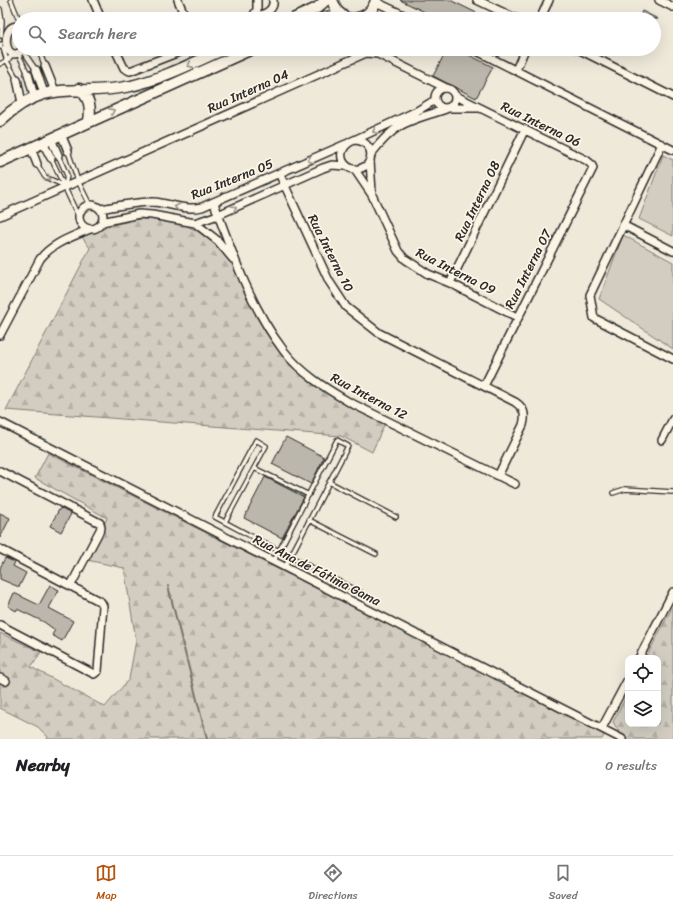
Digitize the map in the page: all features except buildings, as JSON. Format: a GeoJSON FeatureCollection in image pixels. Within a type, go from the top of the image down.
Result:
{"type":"FeatureCollection","features":[{"type":"Feature","properties":{"kind":"main road"},"geometry":{"type":"LineString","coordinates":[[308,12],[317,8],[326,0]]}},
{"type":"Feature","properties":{"kind":"main road"},"geometry":{"type":"LineString","coordinates":[[332,0],[339,12]]}},
{"type":"Feature","properties":{"kind":"main road"},"geometry":{"type":"LineString","coordinates":[[370,12],[376,1]]}},
{"type":"Feature","properties":{"kind":"main road"},"geometry":{"type":"LineString","coordinates":[[0,121],[22,103],[34,96],[55,91],[113,88],[138,84],[170,73],[209,56]]}},
{"type":"Feature","properties":{"kind":"main road"},"geometry":{"type":"LineString","coordinates":[[0,162],[236,56]]}},
{"type":"Feature","properties":{"kind":"main road"},"geometry":{"type":"LineString","coordinates":[[79,90],[89,100],[89,121]]}},
{"type":"Feature","properties":{"kind":"main road"},"geometry":{"type":"LineString","coordinates":[[0,151],[10,158]]}},
{"type":"Feature","properties":{"kind":"street"},"geometry":{"type":"LineString","coordinates":[[93,0],[98,12]]}},
{"type":"Feature","properties":{"kind":"street"},"geometry":{"type":"LineString","coordinates":[[178,0],[183,12]]}},
{"type":"Feature","properties":{"kind":"street"},"geometry":{"type":"LineString","coordinates":[[256,12],[257,0]]}},
{"type":"Feature","properties":{"kind":"street"},"geometry":{"type":"LineString","coordinates":[[268,12],[274,4],[273,0]]}},
{"type":"Feature","properties":{"kind":"street"},"geometry":{"type":"LineString","coordinates":[[478,0],[503,12]]}},
{"type":"Feature","properties":{"kind":"street"},"geometry":{"type":"LineString","coordinates":[[543,12],[549,0]]}},
{"type":"Feature","properties":{"kind":"street"},"geometry":{"type":"LineString","coordinates":[[659,0],[673,7]]}},
{"type":"Feature","properties":{"kind":"street"},"geometry":{"type":"LineString","coordinates":[[376,1],[398,12]]}},
{"type":"Feature","properties":{"kind":"street"},"geometry":{"type":"LineString","coordinates":[[12,27],[6,29],[1,36],[2,46],[12,50]]}},
{"type":"Feature","properties":{"kind":"street"},"geometry":{"type":"LineString","coordinates":[[118,56],[124,68],[130,71],[169,56]]}},
{"type":"Feature","properties":{"kind":"street","name":"Rua Interna 04"},"geometry":{"type":"LineString","coordinates":[[0,216],[359,56]]}},
{"type":"Feature","properties":{"kind":"street","name":"Rua Interna 04"},"geometry":{"type":"LineString","coordinates":[[382,56],[446,88]]}},
{"type":"Feature","properties":{"kind":"street"},"geometry":{"type":"LineString","coordinates":[[487,56],[673,150]]}},
{"type":"Feature","properties":{"kind":"street"},"geometry":{"type":"LineString","coordinates":[[516,70],[522,56]]}},
{"type":"Feature","properties":{"kind":"street"},"geometry":{"type":"LineString","coordinates":[[592,56],[673,96]]}},
{"type":"Feature","properties":{"kind":"street"},"geometry":{"type":"LineString","coordinates":[[45,66],[55,91]]}},
{"type":"Feature","properties":{"kind":"street"},"geometry":{"type":"LineString","coordinates":[[36,70],[44,93]]}},
{"type":"Feature","properties":{"kind":"street"},"geometry":{"type":"LineString","coordinates":[[28,74],[34,96]]}},
{"type":"Feature","properties":{"kind":"street"},"geometry":{"type":"LineString","coordinates":[[17,79],[22,103]]}},
{"type":"Feature","properties":{"kind":"street"},"geometry":{"type":"LineString","coordinates":[[429,80],[435,98],[441,108],[447,108]]}},
{"type":"Feature","properties":{"kind":"street"},"geometry":{"type":"LineString","coordinates":[[446,88],[451,89],[456,96],[454,105],[409,120],[394,128],[386,136],[364,167],[355,170],[346,166],[342,157],[343,148],[346,144],[421,109],[435,98],[438,91],[446,88]]}},
{"type":"Feature","properties":{"kind":"street","name":"Rua Interna 06"},"geometry":{"type":"LineString","coordinates":[[456,96],[586,160],[591,164]]}},
{"type":"Feature","properties":{"kind":"street","name":"Rua Interna 06"},"geometry":{"type":"LineString","coordinates":[[447,108],[480,108]]}},
{"type":"Feature","properties":{"kind":"street","name":"Rua Interna 08"},"geometry":{"type":"LineString","coordinates":[[450,283],[524,129]]}},
{"type":"Feature","properties":{"kind":"street"},"geometry":{"type":"LineString","coordinates":[[61,134],[68,151]]}},
{"type":"Feature","properties":{"kind":"street"},"geometry":{"type":"LineString","coordinates":[[355,140],[364,142],[368,145],[371,157]]}},
{"type":"Feature","properties":{"kind":"street"},"geometry":{"type":"LineString","coordinates":[[47,141],[55,157]]}},
{"type":"Feature","properties":{"kind":"street","name":"Rua Interna 05"},"geometry":{"type":"LineString","coordinates":[[100,210],[132,203],[149,202],[189,209],[214,203],[346,144]]}},
{"type":"Feature","properties":{"kind":"street"},"geometry":{"type":"LineString","coordinates":[[662,144],[590,294],[594,318],[673,359]]}},
{"type":"Feature","properties":{"kind":"street"},"geometry":{"type":"LineString","coordinates":[[31,148],[37,164]]}},
{"type":"Feature","properties":{"kind":"street","name":"Rua Interna 09"},"geometry":{"type":"LineString","coordinates":[[371,157],[372,195]]}},
{"type":"Feature","properties":{"kind":"street","name":"Rua Interna 07"},"geometry":{"type":"LineString","coordinates":[[484,386],[517,317],[592,172],[591,164]]}},
{"type":"Feature","properties":{"kind":"street","name":"Rua Interna 05"},"geometry":{"type":"LineString","coordinates":[[102,222],[139,214],[195,223],[218,215],[323,168],[332,165],[346,166]]}},
{"type":"Feature","properties":{"kind":"street","name":"Rua Interna 09"},"geometry":{"type":"LineString","coordinates":[[355,170],[372,195],[398,251],[405,259],[428,274],[450,283],[517,317]]}},
{"type":"Feature","properties":{"kind":"street","name":"Rua Interna 10"},"geometry":{"type":"LineString","coordinates":[[279,173],[329,281],[346,307],[379,333],[484,386],[520,406],[525,417],[498,476]]}},
{"type":"Feature","properties":{"kind":"street","name":"Rua Interna 12"},"geometry":{"type":"LineString","coordinates":[[214,203],[239,267],[266,324],[285,352],[307,375],[326,389],[349,402],[515,484]]}},
{"type":"Feature","properties":{"kind":"street"},"geometry":{"type":"LineString","coordinates":[[0,335],[40,259],[46,251],[53,246],[90,229],[97,228],[102,222],[103,216],[100,210],[90,205],[82,209],[79,218],[84,228],[90,229]]}},
{"type":"Feature","properties":{"kind":"street","name":"Rua Interna 12"},"geometry":{"type":"LineString","coordinates":[[195,223],[218,241],[239,267]]}},
{"type":"Feature","properties":{"kind":"street"},"geometry":{"type":"LineString","coordinates":[[623,225],[673,251]]}},
{"type":"Feature","properties":{"kind":"street"},"geometry":{"type":"LineString","coordinates":[[662,440],[673,419]]}},
{"type":"Feature","properties":{"kind":"street","name":"Rua Ana de Fátima Gama"},"geometry":{"type":"LineString","coordinates":[[0,422],[622,739]]}},
{"type":"Feature","properties":{"kind":"street"},"geometry":{"type":"LineString","coordinates":[[0,471],[100,522],[101,528],[71,585]]}},
{"type":"Feature","properties":{"kind":"street"},"geometry":{"type":"LineString","coordinates":[[0,549],[98,599],[102,604],[99,667],[97,673],[94,674],[0,625]]}},
{"type":"Feature","properties":{"kind":"street"},"geometry":{"type":"LineString","coordinates":[[641,655],[673,592]]}},
{"type":"Feature","properties":{"kind":"street"},"geometry":{"type":"LineString","coordinates":[[602,728],[625,685]]}},
{"type":"Feature","properties":{"kind":"lane"},"geometry":{"type":"LineString","coordinates":[[11,0],[16,12]]}},
{"type":"Feature","properties":{"kind":"lane"},"geometry":{"type":"LineString","coordinates":[[0,9],[2,22],[1,36]]}},
{"type":"Feature","properties":{"kind":"lane"},"geometry":{"type":"LineString","coordinates":[[2,46],[7,61],[17,79]]}},
{"type":"Feature","properties":{"kind":"lane"},"geometry":{"type":"LineString","coordinates":[[0,64],[14,56]]}},
{"type":"Feature","properties":{"kind":"lane"},"geometry":{"type":"LineString","coordinates":[[21,56],[28,74]]}},
{"type":"Feature","properties":{"kind":"lane"},"geometry":{"type":"LineString","coordinates":[[23,56],[36,70]]}},
{"type":"Feature","properties":{"kind":"lane"},"geometry":{"type":"LineString","coordinates":[[41,56],[45,66]]}},
{"type":"Feature","properties":{"kind":"lane"},"geometry":{"type":"LineString","coordinates":[[68,151],[78,181],[90,205]]}},
{"type":"Feature","properties":{"kind":"lane"},"geometry":{"type":"LineString","coordinates":[[55,157],[67,175],[65,186]]}},
{"type":"Feature","properties":{"kind":"lane"},"geometry":{"type":"LineString","coordinates":[[55,157],[65,186],[79,218]]}},
{"type":"Feature","properties":{"kind":"lane"},"geometry":{"type":"LineString","coordinates":[[37,164],[41,174],[48,179],[65,186]]}},
{"type":"Feature","properties":{"kind":"lane"},"geometry":{"type":"LineString","coordinates":[[225,522],[266,446],[256,440],[215,517],[360,592]]}},
{"type":"Feature","properties":{"kind":"lane"},"geometry":{"type":"LineString","coordinates":[[274,561],[338,440],[348,446],[285,567]]}},
{"type":"Feature","properties":{"kind":"lane"},"geometry":{"type":"LineString","coordinates":[[254,468],[309,495]]}},
{"type":"Feature","properties":{"kind":"lane"},"geometry":{"type":"LineString","coordinates":[[329,482],[396,517]]}},
{"type":"Feature","properties":{"kind":"lane"},"geometry":{"type":"LineString","coordinates":[[612,494],[626,489],[673,492]]}},
{"type":"Feature","properties":{"kind":"lane"},"geometry":{"type":"LineString","coordinates":[[309,520],[376,554]]}},
{"type":"Feature","properties":{"kind":"green space"},"geometry":{"type":"Polygon","coordinates":[[[663,155],[673,160],[673,236],[639,219],[663,155]]]}},
{"type":"Feature","properties":{"kind":"green space"},"geometry":{"type":"Polygon","coordinates":[[[140,219],[181,223],[197,231],[217,245],[231,259],[252,302],[291,366],[341,402],[385,423],[372,452],[341,436],[6,410],[90,248],[82,237],[116,224],[140,219]]]}},
{"type":"Feature","properties":{"kind":"green space"},"geometry":{"type":"Polygon","coordinates":[[[623,235],[673,262],[673,349],[599,299],[623,235]]]}},
{"type":"Feature","properties":{"kind":"green space"},"geometry":{"type":"Polygon","coordinates":[[[48,453],[605,734],[602,739],[47,739],[48,737],[38,727],[0,708],[0,633],[41,652],[31,667],[105,707],[129,679],[136,640],[124,568],[87,560],[107,518],[35,478],[48,453]]]}},
{"type":"Feature","properties":{"kind":"green space"},"geometry":{"type":"Polygon","coordinates":[[[673,606],[673,739],[625,739],[622,737],[613,722],[625,699],[625,727],[661,727],[661,655],[648,655],[673,606]]]}},
{"type":"Feature","properties":{"kind":"waterway"},"geometry":{"type":"LineString","coordinates":[[168,586],[207,739]]}}]}
